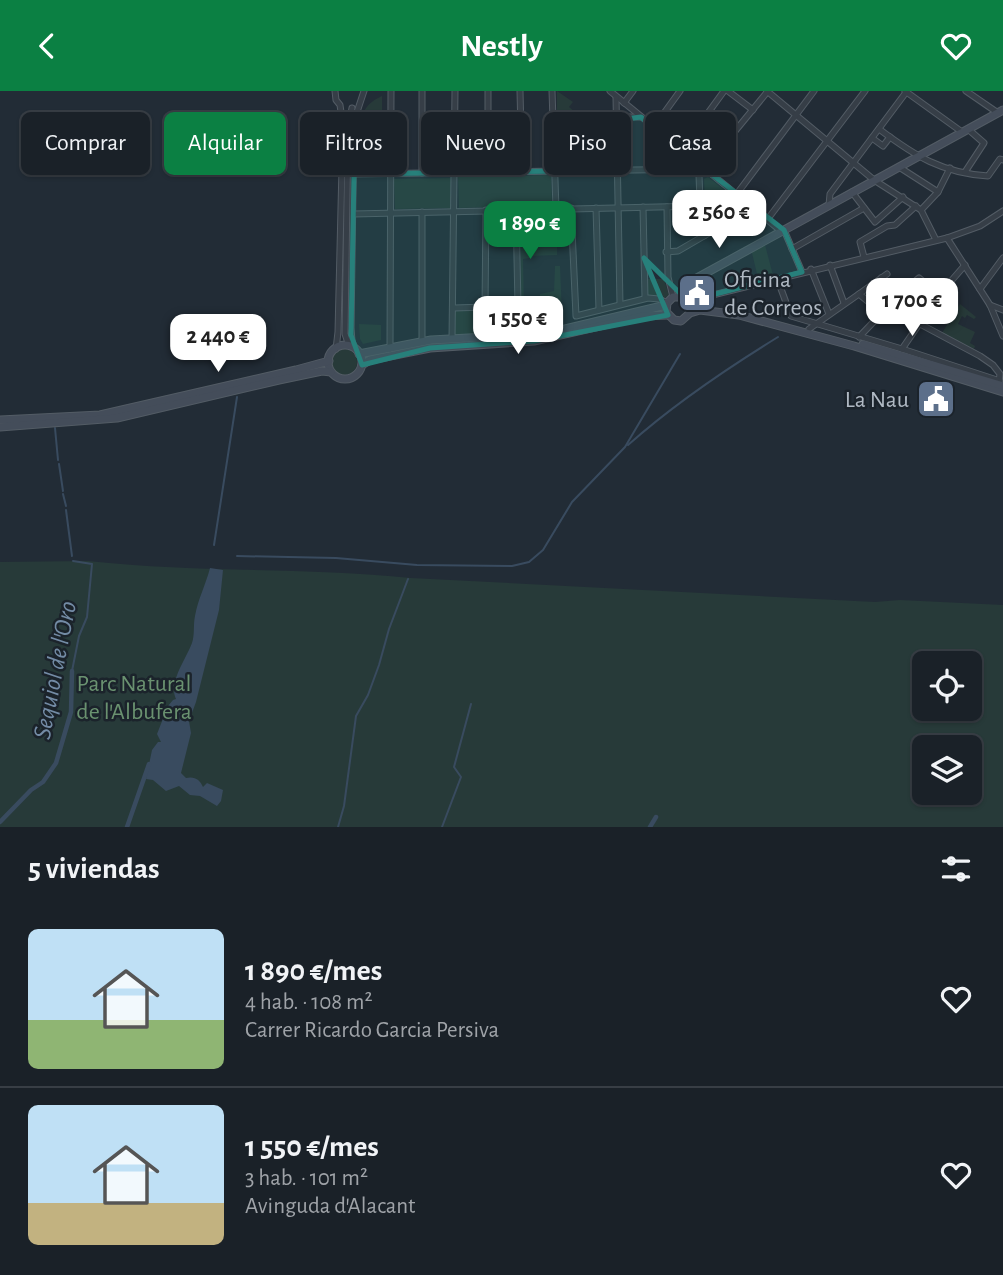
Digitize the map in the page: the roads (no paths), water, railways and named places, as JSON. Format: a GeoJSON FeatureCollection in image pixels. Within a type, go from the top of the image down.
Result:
{"type":"FeatureCollection","features":[{"type":"Feature","properties":{"kind":"main road"},"geometry":{"type":"LineString","coordinates":[[668,315],[672,300],[695,279],[1001,111]]}},
{"type":"Feature","properties":{"kind":"main road"},"geometry":{"type":"LineString","coordinates":[[331,372],[329,361],[336,349],[390,349],[452,339],[537,335],[631,313],[672,300],[812,326],[1001,386]]}},
{"type":"Feature","properties":{"kind":"main road"},"geometry":{"type":"LineString","coordinates":[[689,302],[690,313]]}},
{"type":"Feature","properties":{"kind":"main road"},"geometry":{"type":"LineString","coordinates":[[0,426],[117,418],[322,371],[346,379],[356,375],[362,365],[370,360],[430,348],[534,341],[643,316],[668,315],[681,321],[690,313],[700,310],[728,313],[797,329],[1001,386]]}},
{"type":"Feature","properties":{"kind":"main road"},"geometry":{"type":"LineString","coordinates":[[355,350],[362,365]]}},
{"type":"Feature","properties":{"kind":"main road"},"geometry":{"type":"LineString","coordinates":[[0,421],[100,415],[329,361]]}},
{"type":"Feature","properties":{"kind":"street"},"geometry":{"type":"LineString","coordinates":[[335,91],[343,126],[336,349]]}},
{"type":"Feature","properties":{"kind":"street"},"geometry":{"type":"LineString","coordinates":[[358,112],[365,91]]}},
{"type":"Feature","properties":{"kind":"street"},"geometry":{"type":"LineString","coordinates":[[391,91],[391,112]]}},
{"type":"Feature","properties":{"kind":"street"},"geometry":{"type":"LineString","coordinates":[[422,91],[422,112]]}},
{"type":"Feature","properties":{"kind":"street"},"geometry":{"type":"LineString","coordinates":[[455,91],[455,112]]}},
{"type":"Feature","properties":{"kind":"street"},"geometry":{"type":"LineString","coordinates":[[488,91],[488,112]]}},
{"type":"Feature","properties":{"kind":"street"},"geometry":{"type":"LineString","coordinates":[[520,91],[521,112]]}},
{"type":"Feature","properties":{"kind":"street"},"geometry":{"type":"LineString","coordinates":[[552,91],[553,112]]}},
{"type":"Feature","properties":{"kind":"street"},"geometry":{"type":"LineString","coordinates":[[610,91],[645,120]]}},
{"type":"Feature","properties":{"kind":"street"},"geometry":{"type":"LineString","coordinates":[[624,103],[633,91]]}},
{"type":"Feature","properties":{"kind":"street"},"geometry":{"type":"LineString","coordinates":[[665,112],[680,91]]}},
{"type":"Feature","properties":{"kind":"street"},"geometry":{"type":"LineString","coordinates":[[709,112],[726,91],[753,110]]}},
{"type":"Feature","properties":{"kind":"street"},"geometry":{"type":"LineString","coordinates":[[736,131],[768,91],[874,180],[919,208],[936,240]]}},
{"type":"Feature","properties":{"kind":"street"},"geometry":{"type":"LineString","coordinates":[[736,195],[814,91]]}},
{"type":"Feature","properties":{"kind":"street"},"geometry":{"type":"LineString","coordinates":[[767,220],[865,91]]}},
{"type":"Feature","properties":{"kind":"street"},"geometry":{"type":"LineString","coordinates":[[829,205],[828,196],[906,91],[984,143],[965,172]]}},
{"type":"Feature","properties":{"kind":"street"},"geometry":{"type":"LineString","coordinates":[[971,92],[1001,111]]}},
{"type":"Feature","properties":{"kind":"street"},"geometry":{"type":"LineString","coordinates":[[616,97],[617,112]]}},
{"type":"Feature","properties":{"kind":"street"},"geometry":{"type":"LineString","coordinates":[[340,105],[352,108],[361,103]]}},
{"type":"Feature","properties":{"kind":"street"},"geometry":{"type":"LineString","coordinates":[[352,108],[348,128],[345,334],[355,350]]}},
{"type":"Feature","properties":{"kind":"street"},"geometry":{"type":"LineString","coordinates":[[631,117],[641,117]]}},
{"type":"Feature","properties":{"kind":"street"},"geometry":{"type":"LineString","coordinates":[[879,129],[918,157],[950,169],[988,176],[1001,160]]}},
{"type":"Feature","properties":{"kind":"street"},"geometry":{"type":"LineString","coordinates":[[872,138],[883,146],[890,137]]}},
{"type":"Feature","properties":{"kind":"street"},"geometry":{"type":"LineString","coordinates":[[899,167],[938,192]]}},
{"type":"Feature","properties":{"kind":"street"},"geometry":{"type":"LineString","coordinates":[[864,257],[860,242],[887,226],[895,225],[919,208],[938,192],[950,169]]}},
{"type":"Feature","properties":{"kind":"street"},"geometry":{"type":"LineString","coordinates":[[354,175],[351,335],[355,350]]}},
{"type":"Feature","properties":{"kind":"street"},"geometry":{"type":"LineString","coordinates":[[390,349],[391,175]]}},
{"type":"Feature","properties":{"kind":"street"},"geometry":{"type":"LineString","coordinates":[[452,339],[455,175]]}},
{"type":"Feature","properties":{"kind":"street"},"geometry":{"type":"LineString","coordinates":[[555,175],[556,209]]}},
{"type":"Feature","properties":{"kind":"street"},"geometry":{"type":"LineString","coordinates":[[617,175],[620,304]]}},
{"type":"Feature","properties":{"kind":"street"},"geometry":{"type":"LineString","coordinates":[[699,175],[701,228],[704,236]]}},
{"type":"Feature","properties":{"kind":"street"},"geometry":{"type":"LineString","coordinates":[[712,175],[783,230],[802,272]]}},
{"type":"Feature","properties":{"kind":"street"},"geometry":{"type":"LineString","coordinates":[[852,192],[875,222],[903,197]]}},
{"type":"Feature","properties":{"kind":"street"},"geometry":{"type":"LineString","coordinates":[[353,214],[700,206]]}},
{"type":"Feature","properties":{"kind":"street"},"geometry":{"type":"LineString","coordinates":[[643,207],[645,298]]}},
{"type":"Feature","properties":{"kind":"street"},"geometry":{"type":"LineString","coordinates":[[571,208],[576,316],[645,298],[672,300],[668,277],[667,207]]}},
{"type":"Feature","properties":{"kind":"street"},"geometry":{"type":"LineString","coordinates":[[596,208],[599,310]]}},
{"type":"Feature","properties":{"kind":"street"},"geometry":{"type":"LineString","coordinates":[[667,252],[678,251],[752,208]]}},
{"type":"Feature","properties":{"kind":"street"},"geometry":{"type":"LineString","coordinates":[[792,249],[864,208]]}},
{"type":"Feature","properties":{"kind":"street"},"geometry":{"type":"LineString","coordinates":[[454,308],[518,305],[516,210]]}},
{"type":"Feature","properties":{"kind":"street"},"geometry":{"type":"LineString","coordinates":[[485,307],[486,211]]}},
{"type":"Feature","properties":{"kind":"street"},"geometry":{"type":"LineString","coordinates":[[689,302],[811,269],[947,238],[980,226],[1003,211]]}},
{"type":"Feature","properties":{"kind":"street"},"geometry":{"type":"LineString","coordinates":[[422,212],[422,342]]}},
{"type":"Feature","properties":{"kind":"street"},"geometry":{"type":"LineString","coordinates":[[690,229],[701,228]]}},
{"type":"Feature","properties":{"kind":"street"},"geometry":{"type":"LineString","coordinates":[[947,238],[990,305],[1003,336]]}},
{"type":"Feature","properties":{"kind":"street"},"geometry":{"type":"LineString","coordinates":[[980,289],[1002,262]]}},
{"type":"Feature","properties":{"kind":"street"},"geometry":{"type":"LineString","coordinates":[[830,265],[844,303]]}},
{"type":"Feature","properties":{"kind":"street"},"geometry":{"type":"LineString","coordinates":[[902,349],[939,295],[965,265]]}},
{"type":"Feature","properties":{"kind":"street"},"geometry":{"type":"LineString","coordinates":[[811,269],[829,314]]}},
{"type":"Feature","properties":{"kind":"street"},"geometry":{"type":"LineString","coordinates":[[812,326],[887,274]]}},
{"type":"Feature","properties":{"kind":"street"},"geometry":{"type":"LineString","coordinates":[[777,278],[791,316],[812,326],[902,349],[1001,386],[1000,374],[993,365],[919,324],[882,313],[859,294]]}},
{"type":"Feature","properties":{"kind":"street"},"geometry":{"type":"LineString","coordinates":[[881,278],[924,316]]}},
{"type":"Feature","properties":{"kind":"street"},"geometry":{"type":"LineString","coordinates":[[900,294],[919,278],[939,295]]}},
{"type":"Feature","properties":{"kind":"street"},"geometry":{"type":"LineString","coordinates":[[631,313],[634,300]]}},
{"type":"Feature","properties":{"kind":"street"},"geometry":{"type":"LineString","coordinates":[[990,305],[1003,310]]}},
{"type":"Feature","properties":{"kind":"street"},"geometry":{"type":"LineString","coordinates":[[859,337],[882,313]]}},
{"type":"Feature","properties":{"kind":"water"},"geometry":{"type":"Polygon","coordinates":[[[210,568],[223,570],[219,610],[189,721],[191,733],[181,773],[186,778],[197,779],[203,787],[207,783],[223,790],[217,806],[200,796],[190,795],[179,786],[166,791],[153,780],[146,779],[152,750],[161,742],[157,734],[168,706],[176,699],[176,678],[192,643],[196,610],[210,568]]]}},
{"type":"Feature","properties":{"kind":"waterway"},"geometry":{"type":"LineString","coordinates":[[628,445],[701,388],[778,337]]}},
{"type":"Feature","properties":{"kind":"waterway"},"geometry":{"type":"LineString","coordinates":[[237,556],[336,558],[417,565],[512,566],[529,562],[543,550],[572,502],[625,447],[680,354]]}},
{"type":"Feature","properties":{"kind":"waterway"},"geometry":{"type":"LineString","coordinates":[[214,545],[237,397]]}},
{"type":"Feature","properties":{"kind":"waterway","name":"Sequiol de l’Oro"},"geometry":{"type":"LineString","coordinates":[[55,428],[58,460]]}},
{"type":"Feature","properties":{"kind":"waterway","name":"Sequiol de l’Oro"},"geometry":{"type":"LineString","coordinates":[[59,464],[63,491]]}},
{"type":"Feature","properties":{"kind":"waterway","name":"Sequiol de l’Oro"},"geometry":{"type":"LineString","coordinates":[[63,494],[66,506]]}},
{"type":"Feature","properties":{"kind":"waterway","name":"Sequiol de l’Oro"},"geometry":{"type":"LineString","coordinates":[[66,510],[72,556]]}},
{"type":"Feature","properties":{"kind":"waterway","name":"Sequiol de l’Oro"},"geometry":{"type":"LineString","coordinates":[[72,671],[79,636],[87,617],[92,564],[73,561]]}},
{"type":"Feature","properties":{"kind":"waterway"},"geometry":{"type":"LineString","coordinates":[[338,827],[344,806],[356,716],[368,695],[408,579]]}},
{"type":"Feature","properties":{"kind":"waterway","name":"Sequiol de l’Oro"},"geometry":{"type":"LineString","coordinates":[[0,822],[31,790],[43,782],[56,763],[71,712],[72,671]]}},
{"type":"Feature","properties":{"kind":"waterway"},"geometry":{"type":"LineString","coordinates":[[442,827],[461,777],[454,767],[471,704]]}},
{"type":"Feature","properties":{"kind":"waterway"},"geometry":{"type":"LineString","coordinates":[[127,827],[149,764]]}},
{"type":"Feature","properties":{"kind":"waterway"},"geometry":{"type":"LineString","coordinates":[[650,827],[656,817]]}},
{"type":"Feature","properties":{"kind":"place","name":"Oficina de Correos"},"geometry":{"type":"Point","coordinates":[697,293]}},
{"type":"Feature","properties":{"kind":"place","name":"La Nau"},"geometry":{"type":"Point","coordinates":[936,399]}},
{"type":"Feature","properties":{"kind":"park label","name":"Parc Natural de l'Albufera"},"geometry":{"type":"Point","coordinates":[134,697]}}]}
